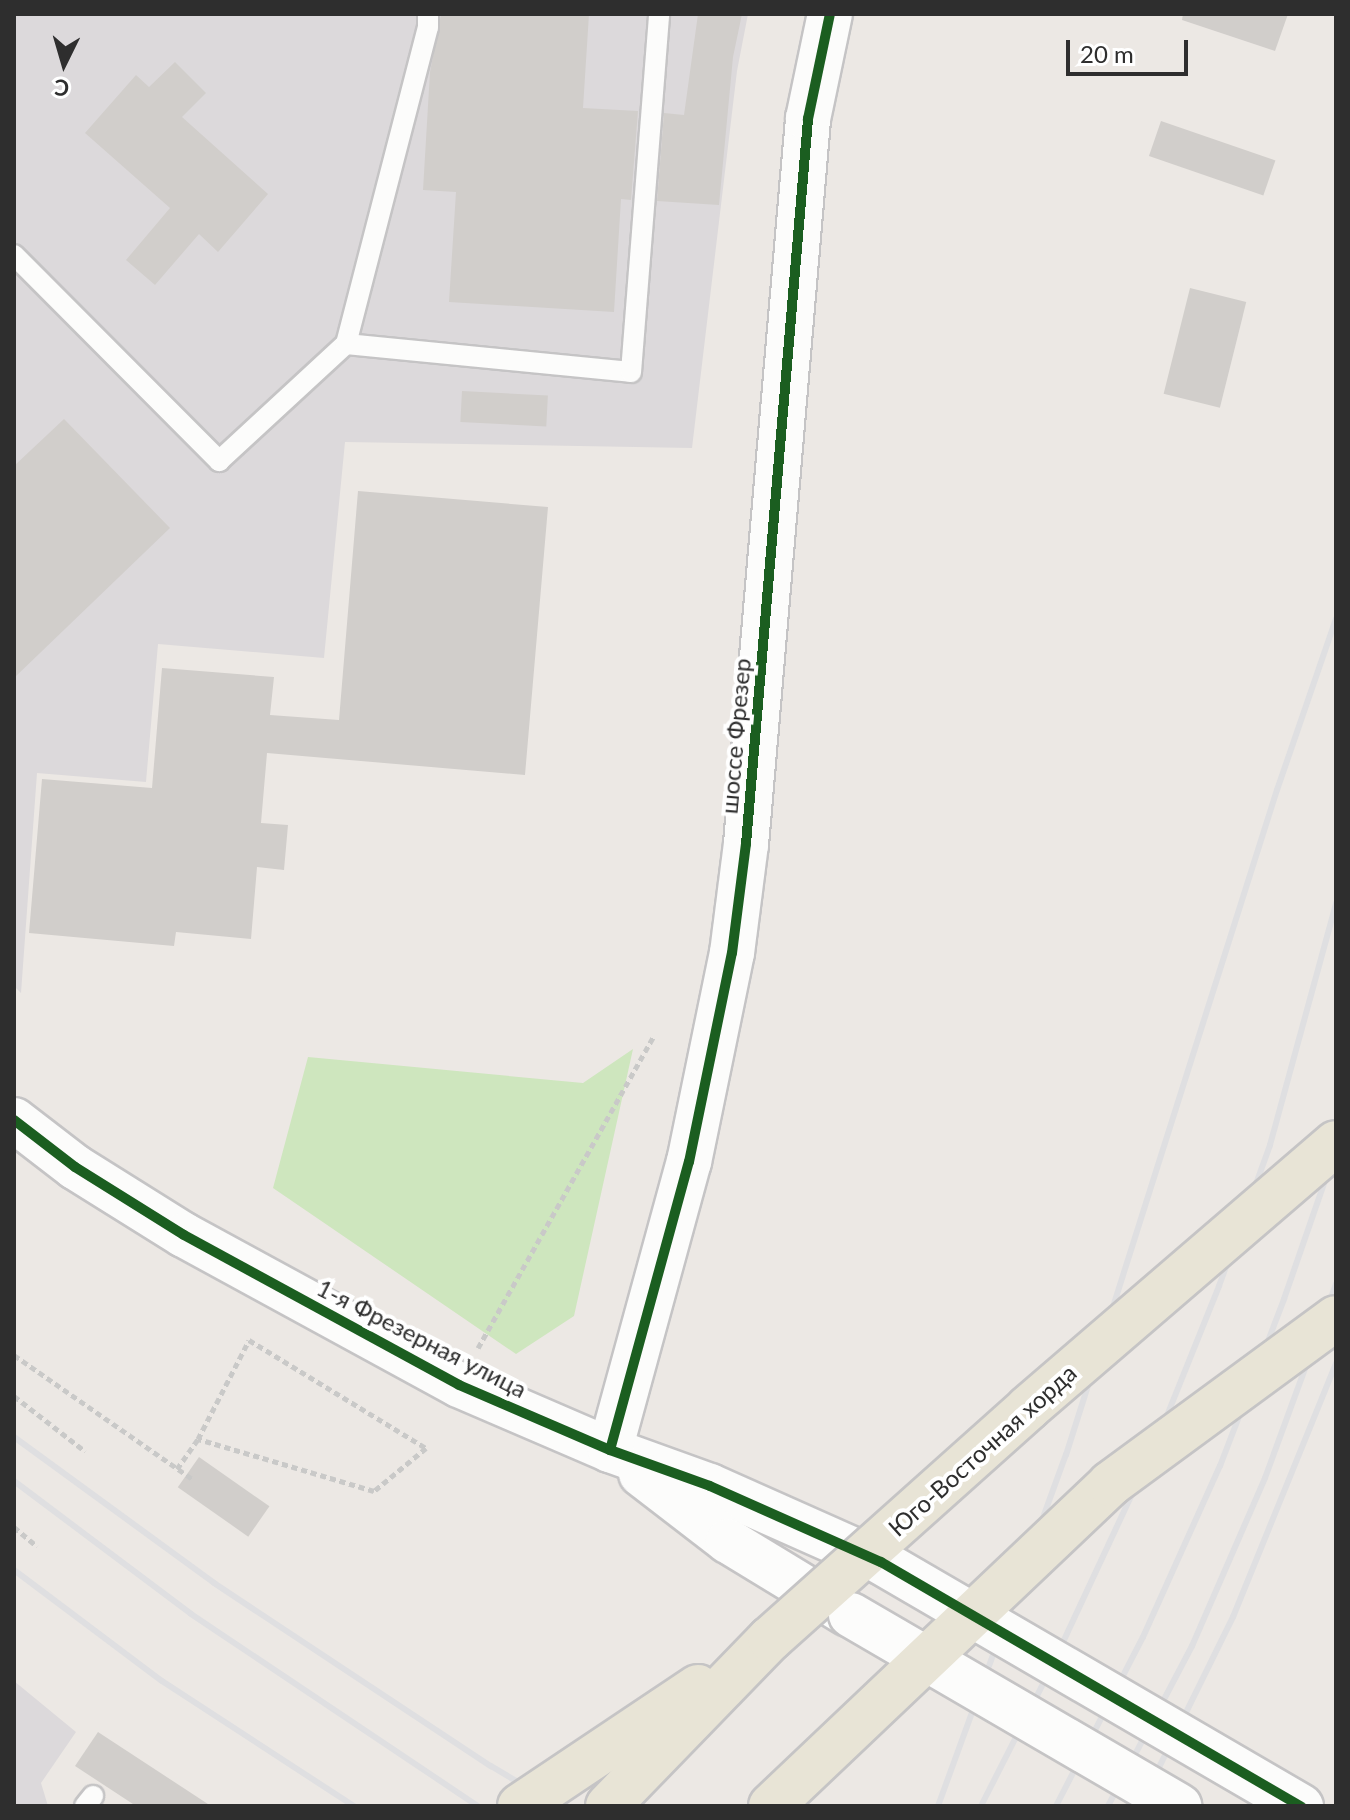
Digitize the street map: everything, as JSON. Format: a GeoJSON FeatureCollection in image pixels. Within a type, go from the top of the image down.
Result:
{"type":"FeatureCollection","features":[{"type":"Feature","properties":{"kind":"main road","name":"Юго-Восточная хорда"},"geometry":{"type":"LineString","coordinates":[[608,1806],[770,1639],[1039,1398],[1336,1143]]}},
{"type":"Feature","properties":{"kind":"main road"},"geometry":{"type":"LineString","coordinates":[[771,1806],[1110,1484],[1336,1318]]}},
{"type":"Feature","properties":{"kind":"main road"},"geometry":{"type":"LineString","coordinates":[[520,1806],[770,1639]]}},
{"type":"Feature","properties":{"kind":"street","name":"шоссе Фрезер"},"geometry":{"type":"LineString","coordinates":[[610,1450],[689,1162],[732,953],[746,844],[808,119],[830,14]]}},
{"type":"Feature","properties":{"kind":"street","name":"1-я Фрезерная улица"},"geometry":{"type":"LineString","coordinates":[[14,1120],[75,1167],[184,1235],[459,1385],[610,1450],[710,1486],[881,1562],[1301,1806]]}},
{"type":"Feature","properties":{"kind":"street","name":"1-я Фрезерная улица"},"geometry":{"type":"LineString","coordinates":[[610,1450],[728,1541],[1179,1806]]}},
{"type":"Feature","properties":{"kind":"lane"},"geometry":{"type":"LineString","coordinates":[[14,255],[219,461],[346,344],[428,27],[428,14]]}},
{"type":"Feature","properties":{"kind":"lane"},"geometry":{"type":"LineString","coordinates":[[346,344],[631,372],[659,14]]}},
{"type":"Feature","properties":{"kind":"path"},"geometry":{"type":"LineString","coordinates":[[471,1360],[653,1037]]}},
{"type":"Feature","properties":{"kind":"path"},"geometry":{"type":"LineString","coordinates":[[177,1469],[198,1439],[249,1340],[426,1448],[374,1491],[198,1439]]}},
{"type":"Feature","properties":{"kind":"path"},"geometry":{"type":"LineString","coordinates":[[14,1355],[194,1480]]}},
{"type":"Feature","properties":{"kind":"path"},"geometry":{"type":"LineString","coordinates":[[14,1396],[85,1451]]}},
{"type":"Feature","properties":{"kind":"path"},"geometry":{"type":"LineString","coordinates":[[14,1527],[37,1546]]}},
{"type":"Feature","properties":{"kind":"shaded area"},"geometry":{"type":"Polygon","coordinates":[[[14,14],[748,14],[737,71],[692,448],[345,442],[324,658],[158,644],[146,782],[37,773],[21,993],[14,986],[14,14]]]}},
{"type":"Feature","properties":{"kind":"shaded area"},"geometry":{"type":"Polygon","coordinates":[[[14,1681],[76,1732],[41,1783],[48,1806],[14,1806],[14,1681]]]}},
{"type":"Feature","properties":{"kind":"green space"},"geometry":{"type":"Polygon","coordinates":[[[633,1049],[574,1316],[516,1354],[273,1188],[308,1057],[583,1083],[633,1049]]]}},
{"type":"Feature","properties":{"kind":"building"},"geometry":{"type":"Polygon","coordinates":[[[441,14],[589,14],[583,108],[638,111],[631,200],[621,199],[614,312],[449,302],[456,192],[423,190],[430,72],[441,14]]]}},
{"type":"Feature","properties":{"kind":"building"},"geometry":{"type":"Polygon","coordinates":[[[698,14],[742,14],[733,57],[719,205],[657,201],[664,113],[684,115],[698,14]]]}},
{"type":"Feature","properties":{"kind":"building"},"geometry":{"type":"Polygon","coordinates":[[[1183,14],[1288,14],[1275,51],[1182,20],[1183,14]]]}},
{"type":"Feature","properties":{"kind":"building"},"geometry":{"type":"Polygon","coordinates":[[[175,62],[206,93],[182,117],[268,194],[218,252],[199,234],[155,285],[126,260],[170,208],[85,133],[136,75],[149,87],[175,62]]]}},
{"type":"Feature","properties":{"kind":"building"},"geometry":{"type":"Polygon","coordinates":[[[1161,121],[1275,160],[1263,195],[1149,156],[1161,121]]]}},
{"type":"Feature","properties":{"kind":"building"},"geometry":{"type":"Polygon","coordinates":[[[1190,288],[1246,302],[1220,408],[1164,394],[1190,288]]]}},
{"type":"Feature","properties":{"kind":"building"},"geometry":{"type":"Polygon","coordinates":[[[462,391],[548,396],[546,426],[460,422],[462,391]]]}},
{"type":"Feature","properties":{"kind":"building"},"geometry":{"type":"Polygon","coordinates":[[[64,419],[170,528],[14,678],[14,466],[64,419]]]}},
{"type":"Feature","properties":{"kind":"building"},"geometry":{"type":"Polygon","coordinates":[[[358,491],[548,507],[525,775],[267,753],[261,823],[288,825],[284,870],[257,867],[251,939],[176,932],[174,946],[29,933],[42,779],[152,788],[162,668],[274,677],[270,715],[339,720],[358,491]]]}},
{"type":"Feature","properties":{"kind":"building"},"geometry":{"type":"Polygon","coordinates":[[[199,1457],[269,1506],[248,1537],[178,1487],[199,1457]]]}},
{"type":"Feature","properties":{"kind":"building"},"geometry":{"type":"Polygon","coordinates":[[[98,1732],[211,1806],[136,1806],[75,1766],[98,1732]]]}},
{"type":"Feature","properties":{"kind":"railway"},"geometry":{"type":"LineString","coordinates":[[938,1806],[1066,1455],[1277,790],[1336,619]]}},
{"type":"Feature","properties":{"kind":"railway"},"geometry":{"type":"LineString","coordinates":[[981,1806],[1050,1670],[1156,1443],[1219,1286],[1270,1145],[1336,903]]}},
{"type":"Feature","properties":{"kind":"railway"},"geometry":{"type":"LineString","coordinates":[[1056,1806],[1143,1637],[1220,1466],[1284,1299],[1336,1149]]}},
{"type":"Feature","properties":{"kind":"railway"},"geometry":{"type":"LineString","coordinates":[[1108,1806],[1192,1646],[1265,1478],[1336,1284]]}},
{"type":"Feature","properties":{"kind":"railway"},"geometry":{"type":"LineString","coordinates":[[1140,1806],[1233,1617],[1336,1363]]}},
{"type":"Feature","properties":{"kind":"railway"},"geometry":{"type":"LineString","coordinates":[[14,1437],[214,1583],[491,1766],[558,1806]]}},
{"type":"Feature","properties":{"kind":"railway"},"geometry":{"type":"LineString","coordinates":[[14,1481],[191,1614],[478,1806]]}},
{"type":"Feature","properties":{"kind":"railway"},"geometry":{"type":"LineString","coordinates":[[14,1570],[162,1681],[354,1806]]}},
{"type":"Feature","properties":{"kind":"cycle path"},"geometry":{"type":"LineString","coordinates":[[610,1450],[689,1162],[732,953],[746,844],[808,119],[830,14]]}},
{"type":"Feature","properties":{"kind":"cycle path"},"geometry":{"type":"LineString","coordinates":[[14,1120],[75,1167],[184,1235],[459,1385],[610,1450],[710,1486],[881,1562],[1301,1806]]}}]}
